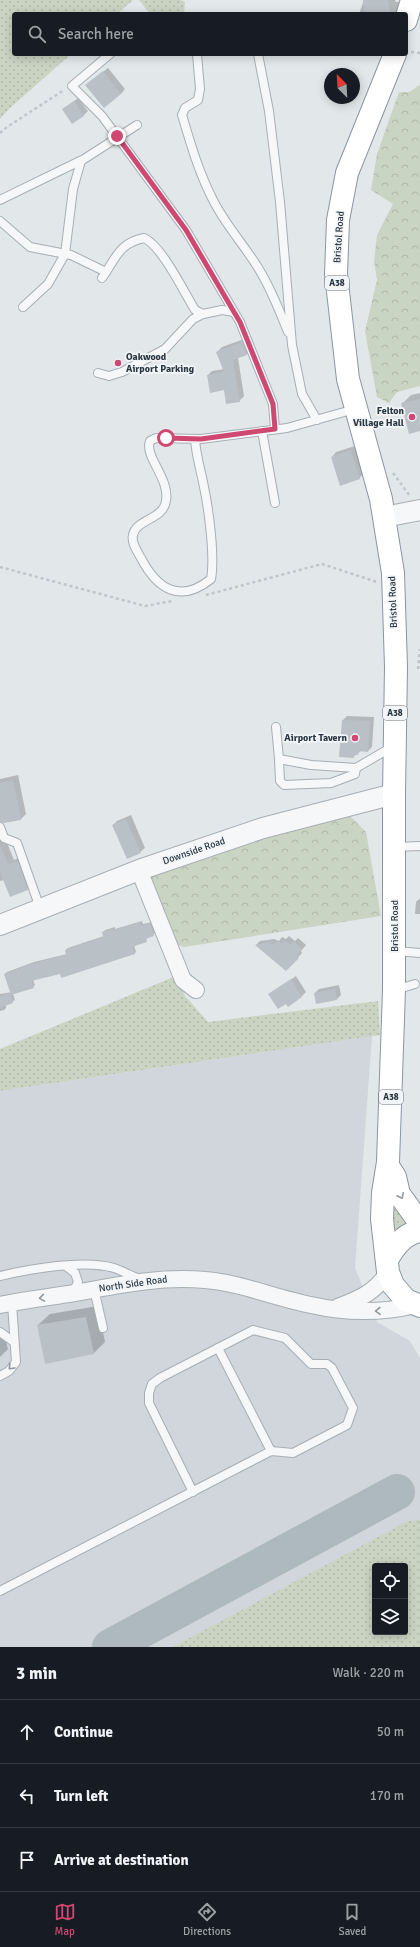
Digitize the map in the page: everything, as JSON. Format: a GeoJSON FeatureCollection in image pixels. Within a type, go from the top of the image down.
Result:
{"type":"FeatureCollection","features":[{"type":"Feature","properties":{"kind":"highway"},"geometry":{"type":"LineString","coordinates":[[408,13],[412,0]]}},
{"type":"Feature","properties":{"kind":"highway","name":"Bristol Road"},"geometry":{"type":"LineString","coordinates":[[393,56],[347,173],[338,220],[337,281],[348,379],[384,517],[391,555],[393,580],[396,667],[394,794],[395,951],[388,1166],[383,1193],[382,1219],[387,1266],[393,1285],[406,1300],[418,1306]]}},
{"type":"Feature","properties":{"kind":"highway","name":"Bristol Road"},"geometry":{"type":"LineString","coordinates":[[388,1166],[394,1177],[399,1194],[420,1223]]}},
{"type":"Feature","properties":{"kind":"highway"},"geometry":{"type":"LineString","coordinates":[[387,1266],[392,1249],[400,1241],[420,1231]]}},
{"type":"Feature","properties":{"kind":"street"},"geometry":{"type":"LineString","coordinates":[[384,517],[417,504]]}},
{"type":"Feature","properties":{"kind":"street","name":"Downside Road"},"geometry":{"type":"LineString","coordinates":[[0,925],[139,870],[264,828],[394,794]]}},
{"type":"Feature","properties":{"kind":"street"},"geometry":{"type":"LineString","coordinates":[[139,870],[183,980],[196,990]]}},
{"type":"Feature","properties":{"kind":"street"},"geometry":{"type":"LineString","coordinates":[[335,1309],[368,1294],[380,1284],[387,1266]]}},
{"type":"Feature","properties":{"kind":"street","name":"North Side Road"},"geometry":{"type":"LineString","coordinates":[[6,1304],[143,1281],[178,1279],[220,1282],[310,1305],[335,1309],[366,1311],[393,1310],[418,1306]]}},
{"type":"Feature","properties":{"kind":"lane"},"geometry":{"type":"LineString","coordinates":[[108,56],[72,86],[102,116],[186,230],[240,322],[273,404],[275,429]]}},
{"type":"Feature","properties":{"kind":"lane"},"geometry":{"type":"LineString","coordinates":[[197,56],[200,88],[198,100],[185,108],[182,115],[196,163],[214,202],[239,242],[260,271],[280,312],[292,344]]}},
{"type":"Feature","properties":{"kind":"lane"},"geometry":{"type":"LineString","coordinates":[[258,56],[269,111],[280,202],[292,344],[302,394],[317,420]]}},
{"type":"Feature","properties":{"kind":"lane"},"geometry":{"type":"LineString","coordinates":[[0,200],[81,161],[117,136],[137,125]]}},
{"type":"Feature","properties":{"kind":"lane"},"geometry":{"type":"LineString","coordinates":[[22,307],[48,284],[65,254],[72,189],[81,161]]}},
{"type":"Feature","properties":{"kind":"lane"},"geometry":{"type":"LineString","coordinates":[[0,221],[30,247],[71,255],[104,275],[116,255],[127,243],[144,238],[150,240],[158,250],[195,310],[203,314]]}},
{"type":"Feature","properties":{"kind":"lane"},"geometry":{"type":"LineString","coordinates":[[98,373],[109,376],[122,372],[165,349],[193,319],[203,314],[222,310],[234,312]]}},
{"type":"Feature","properties":{"kind":"lane"},"geometry":{"type":"LineString","coordinates":[[195,439],[204,488],[213,566],[211,580],[200,588],[187,592],[175,592],[163,586],[153,577],[138,552],[132,536],[134,530],[162,510],[166,502],[162,476],[148,447],[150,441],[156,438],[195,439],[275,429],[317,420],[355,409]]}},
{"type":"Feature","properties":{"kind":"lane"},"geometry":{"type":"LineString","coordinates":[[262,431],[275,503]]}},
{"type":"Feature","properties":{"kind":"lane"},"geometry":{"type":"LineString","coordinates":[[276,726],[280,781],[284,785],[331,784],[355,774],[356,768]]}},
{"type":"Feature","properties":{"kind":"lane"},"geometry":{"type":"LineString","coordinates":[[279,759],[311,765],[356,768],[395,745]]}},
{"type":"Feature","properties":{"kind":"lane"},"geometry":{"type":"LineString","coordinates":[[0,827],[4,838],[17,843],[40,909]]}},
{"type":"Feature","properties":{"kind":"lane"},"geometry":{"type":"LineString","coordinates":[[394,847],[420,846]]}},
{"type":"Feature","properties":{"kind":"lane"},"geometry":{"type":"LineString","coordinates":[[395,951],[420,953]]}},
{"type":"Feature","properties":{"kind":"lane"},"geometry":{"type":"LineString","coordinates":[[394,990],[415,984]]}},
{"type":"Feature","properties":{"kind":"lane"},"geometry":{"type":"LineString","coordinates":[[0,1276],[21,1271],[66,1266],[97,1265],[114,1268],[143,1281]]}},
{"type":"Feature","properties":{"kind":"lane"},"geometry":{"type":"LineString","coordinates":[[66,1266],[75,1273],[78,1282],[73,1293]]}},
{"type":"Feature","properties":{"kind":"lane"},"geometry":{"type":"LineString","coordinates":[[94,1289],[103,1328]]}},
{"type":"Feature","properties":{"kind":"lane"},"geometry":{"type":"LineString","coordinates":[[0,1376],[9,1371],[16,1362],[14,1342],[6,1304]]}},
{"type":"Feature","properties":{"kind":"lane"},"geometry":{"type":"LineString","coordinates":[[0,1590],[193,1492],[271,1451],[293,1453],[347,1425],[353,1408],[335,1373],[327,1364],[311,1364],[285,1338],[253,1330],[160,1378],[152,1384],[149,1393],[150,1410],[193,1492]]}},
{"type":"Feature","properties":{"kind":"lane"},"geometry":{"type":"LineString","coordinates":[[0,1332],[14,1342]]}},
{"type":"Feature","properties":{"kind":"lane"},"geometry":{"type":"LineString","coordinates":[[218,1348],[271,1451]]}},
{"type":"Feature","properties":{"kind":"path"},"geometry":{"type":"LineString","coordinates":[[0,133],[72,86]]}},
{"type":"Feature","properties":{"kind":"path"},"geometry":{"type":"LineString","coordinates":[[391,470],[417,504]]}},
{"type":"Feature","properties":{"kind":"path"},"geometry":{"type":"LineString","coordinates":[[418,670],[420,649]]}},
{"type":"Feature","properties":{"kind":"shaded area"},"geometry":{"type":"Polygon","coordinates":[[[372,1036],[355,1268],[377,1322],[410,1341],[420,1358],[420,1647],[0,1647],[0,1091],[372,1036]]]}},
{"type":"Feature","properties":{"kind":"green space"},"geometry":{"type":"Polygon","coordinates":[[[0,0],[133,0],[119,12],[12,12],[12,56],[69,56],[9,109],[0,119],[0,0]]]}},
{"type":"Feature","properties":{"kind":"green space"},"geometry":{"type":"Polygon","coordinates":[[[139,0],[181,0],[185,2],[184,12],[148,12],[139,0]]]}},
{"type":"Feature","properties":{"kind":"green space"},"geometry":{"type":"Polygon","coordinates":[[[420,85],[420,386],[397,392],[389,403],[377,397],[365,331],[377,280],[374,261],[377,235],[393,204],[371,190],[377,154],[399,92],[409,92],[420,85]]]}},
{"type":"Feature","properties":{"kind":"green space"},"geometry":{"type":"Polygon","coordinates":[[[344,810],[366,832],[381,916],[184,947],[172,943],[151,877],[344,810]]]}},
{"type":"Feature","properties":{"kind":"green space"},"geometry":{"type":"Polygon","coordinates":[[[176,976],[185,996],[208,1022],[378,1001],[380,1035],[0,1091],[0,1049],[176,976]]]}},
{"type":"Feature","properties":{"kind":"green space"},"geometry":{"type":"Polygon","coordinates":[[[392,1200],[405,1223],[405,1225],[395,1230],[393,1229],[392,1200]]]}},
{"type":"Feature","properties":{"kind":"green space"},"geometry":{"type":"Polygon","coordinates":[[[420,1520],[420,1647],[173,1647],[408,1521],[420,1520]]]}},
{"type":"Feature","properties":{"kind":"building"},"geometry":{"type":"Polygon","coordinates":[[[363,0],[388,0],[390,12],[365,12],[363,0]]]}},
{"type":"Feature","properties":{"kind":"building"},"geometry":{"type":"Polygon","coordinates":[[[103,71],[121,94],[104,108],[85,85],[103,71]]]}},
{"type":"Feature","properties":{"kind":"building"},"geometry":{"type":"Polygon","coordinates":[[[74,101],[84,116],[72,124],[62,109],[74,101]]]}},
{"type":"Feature","properties":{"kind":"building"},"geometry":{"type":"Polygon","coordinates":[[[242,342],[247,355],[233,360],[240,402],[226,404],[224,390],[210,393],[207,375],[224,372],[216,352],[242,342]]]}},
{"type":"Feature","properties":{"kind":"building","name":"Felton Village Hall"},"geometry":{"type":"Polygon","coordinates":[[[420,399],[420,431],[409,434],[401,403],[420,399]]]}},
{"type":"Feature","properties":{"kind":"building"},"geometry":{"type":"Polygon","coordinates":[[[351,450],[360,479],[340,486],[331,457],[351,450]]]}},
{"type":"Feature","properties":{"kind":"building","name":"Airport Tavern"},"geometry":{"type":"Polygon","coordinates":[[[342,720],[370,721],[368,752],[359,751],[358,755],[354,755],[354,758],[339,757],[342,720]]]}},
{"type":"Feature","properties":{"kind":"building"},"geometry":{"type":"Polygon","coordinates":[[[13,780],[21,820],[4,823],[0,822],[0,783],[13,780]]]}},
{"type":"Feature","properties":{"kind":"building"},"geometry":{"type":"Polygon","coordinates":[[[126,819],[141,853],[127,859],[112,825],[126,819]]]}},
{"type":"Feature","properties":{"kind":"building"},"geometry":{"type":"Polygon","coordinates":[[[0,845],[8,864],[18,861],[28,890],[10,897],[0,872],[0,845]]]}},
{"type":"Feature","properties":{"kind":"building"},"geometry":{"type":"Polygon","coordinates":[[[140,922],[141,926],[150,923],[154,936],[146,939],[147,942],[132,947],[135,954],[61,978],[60,974],[31,981],[34,988],[11,995],[4,974],[31,964],[66,955],[65,950],[103,937],[102,932],[140,922]]]}},
{"type":"Feature","properties":{"kind":"building"},"geometry":{"type":"Polygon","coordinates":[[[284,940],[291,945],[293,941],[302,949],[297,956],[299,958],[286,971],[255,945],[269,942],[274,945],[277,941],[282,943],[284,940]]]}},
{"type":"Feature","properties":{"kind":"building"},"geometry":{"type":"Polygon","coordinates":[[[291,979],[302,997],[288,1007],[286,1004],[278,1009],[268,994],[291,979]]]}},
{"type":"Feature","properties":{"kind":"building"},"geometry":{"type":"Polygon","coordinates":[[[335,989],[337,1000],[316,1004],[314,993],[335,989]]]}},
{"type":"Feature","properties":{"kind":"building"},"geometry":{"type":"Polygon","coordinates":[[[10,993],[13,1003],[0,1008],[0,996],[10,993]]]}},
{"type":"Feature","properties":{"kind":"building"},"geometry":{"type":"Polygon","coordinates":[[[86,1317],[94,1354],[45,1364],[37,1325],[86,1317]]]}},
{"type":"Feature","properties":{"kind":"taxiway"},"geometry":{"type":"LineString","coordinates":[[110,1647],[397,1492]]}},
{"type":"Feature","properties":{"kind":"place","name":"Oakwood Airport Parking"},"geometry":{"type":"Point","coordinates":[118,363]}},
{"type":"Feature","properties":{"kind":"place","name":"Felton Village Hall"},"geometry":{"type":"Point","coordinates":[412,417]}},
{"type":"Feature","properties":{"kind":"place","name":"Airport Tavern"},"geometry":{"type":"Point","coordinates":[355,738]}},
{"type":"Feature","properties":{"kind":"route"},"geometry":{"type":"LineString","coordinates":[[117,136],[186,230],[240,322],[273,404],[275,429],[201,439],[166,438]]}}]}
